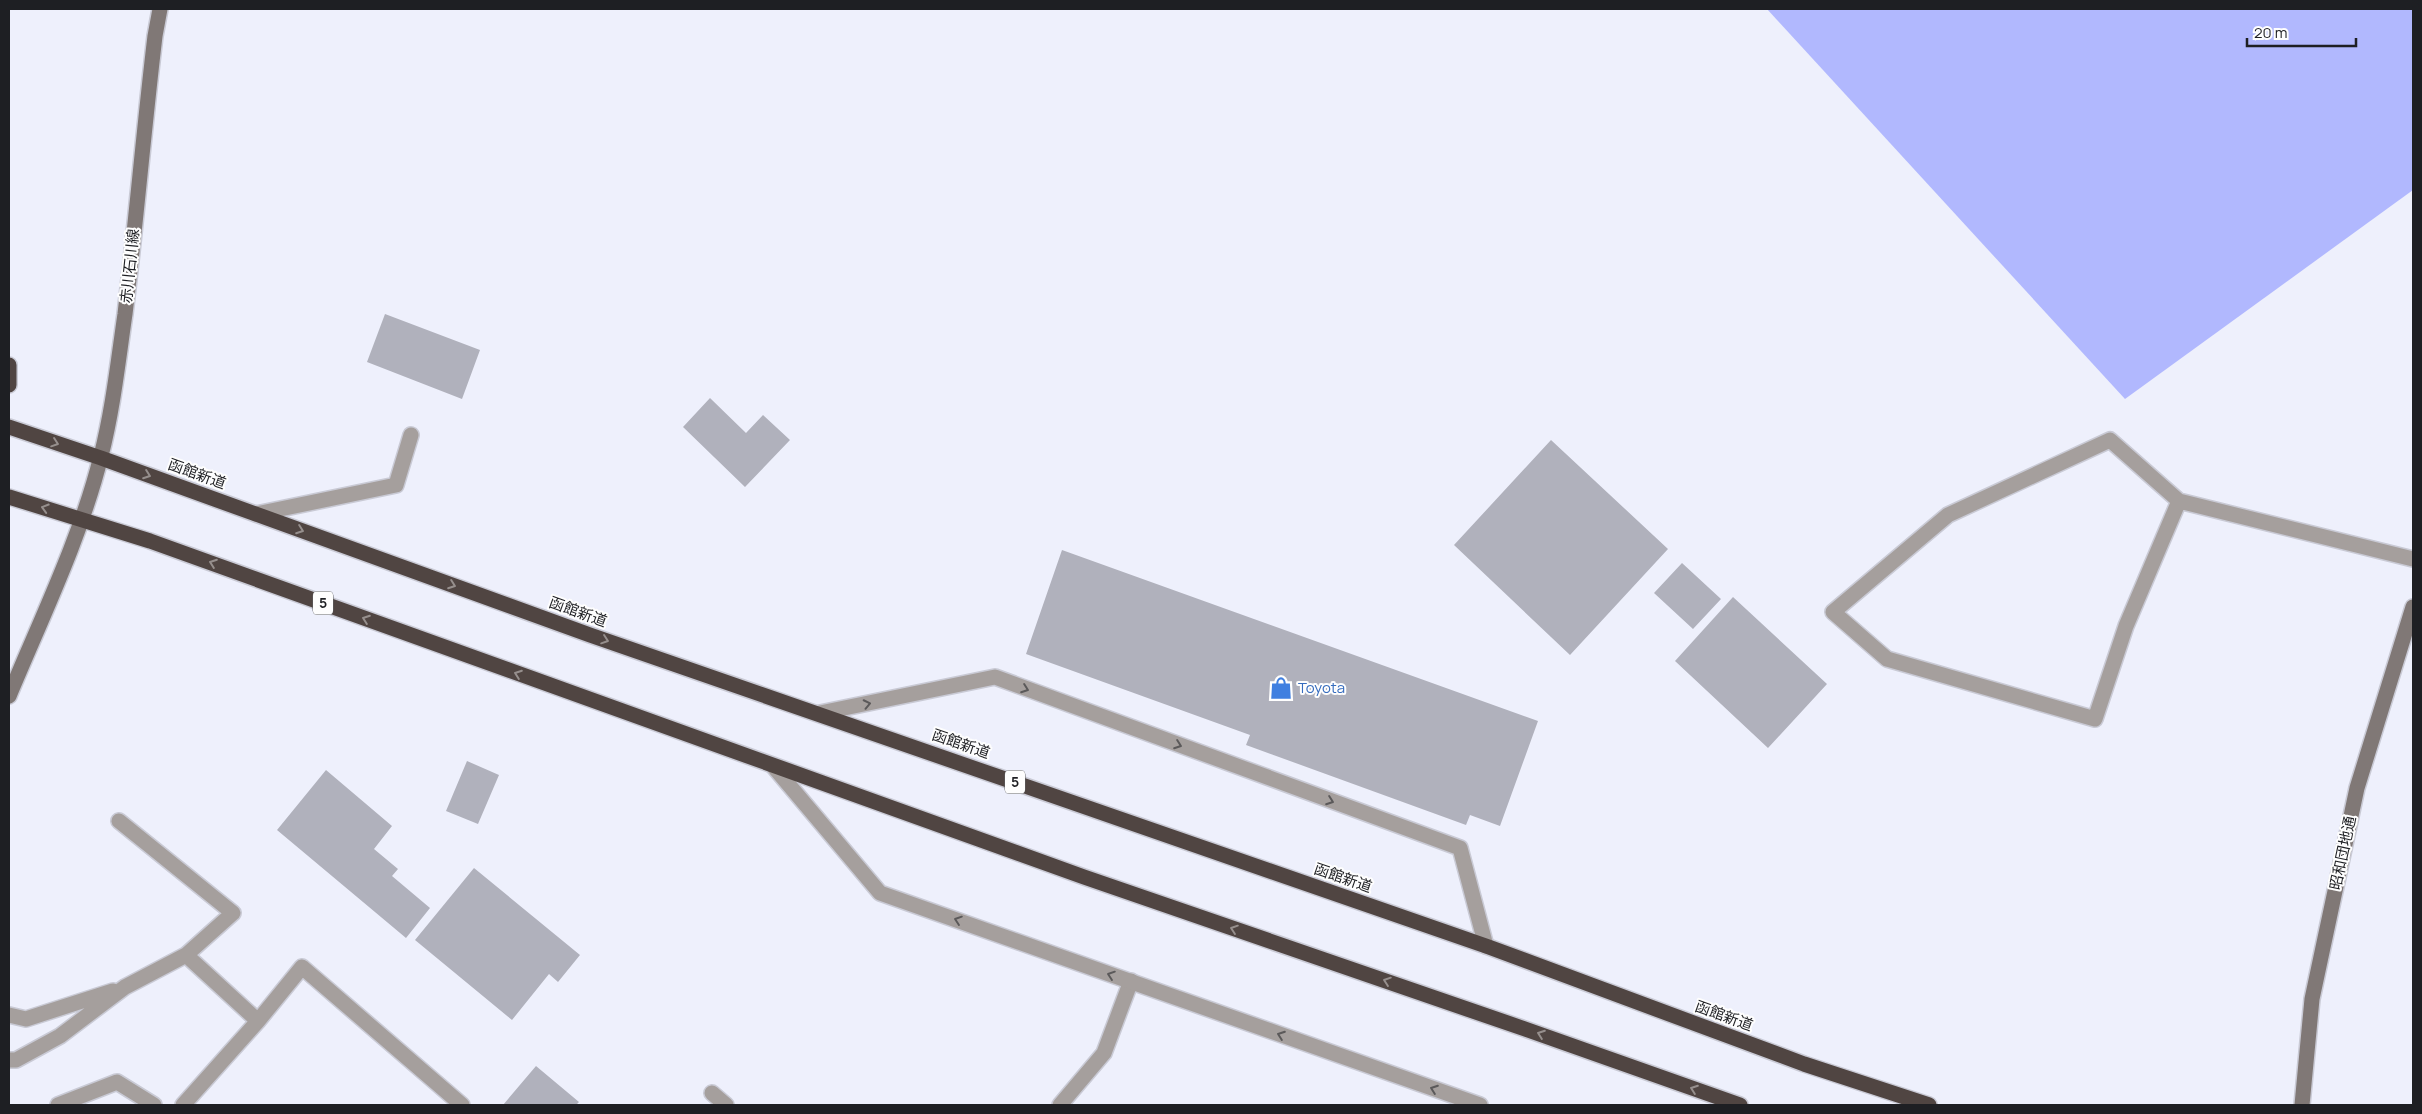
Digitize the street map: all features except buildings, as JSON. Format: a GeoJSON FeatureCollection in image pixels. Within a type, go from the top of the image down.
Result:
{"type":"FeatureCollection","features":[{"type":"Feature","properties":{"kind":"highway"},"geometry":{"type":"LineString","coordinates":[[9,365],[9,385]]}},
{"type":"Feature","properties":{"kind":"highway","name":"函館新道"},"geometry":{"type":"LineString","coordinates":[[9,427],[101,458],[590,635],[820,713],[1486,946],[1804,1064],[1929,1105]]}},
{"type":"Feature","properties":{"kind":"highway","name":"5"},"geometry":{"type":"LineString","coordinates":[[9,497],[150,541],[1084,877],[1740,1105]]}},
{"type":"Feature","properties":{"kind":"street","name":"赤川石川線"},"geometry":{"type":"LineString","coordinates":[[9,696],[61,572],[101,458],[117,375],[155,36],[160,9]]}},
{"type":"Feature","properties":{"kind":"street"},"geometry":{"type":"LineString","coordinates":[[256,514],[396,485],[412,435]]}},
{"type":"Feature","properties":{"kind":"street"},"geometry":{"type":"LineString","coordinates":[[2179,501],[2126,626],[2095,720],[1887,659],[1833,612],[1948,515],[2110,440],[2179,501],[2413,559]]}},
{"type":"Feature","properties":{"kind":"street","name":"昭和団地通"},"geometry":{"type":"LineString","coordinates":[[2302,1105],[2312,1000],[2357,788],[2413,607]]}},
{"type":"Feature","properties":{"kind":"street"},"geometry":{"type":"LineString","coordinates":[[820,713],[995,677],[1460,848],[1486,946]]}},
{"type":"Feature","properties":{"kind":"street"},"geometry":{"type":"LineString","coordinates":[[773,766],[880,893],[1480,1105]]}},
{"type":"Feature","properties":{"kind":"street"},"geometry":{"type":"LineString","coordinates":[[9,1060],[16,1060],[60,1036],[125,987],[186,955],[233,913],[119,821]]}},
{"type":"Feature","properties":{"kind":"street"},"geometry":{"type":"LineString","coordinates":[[186,955],[258,1022]]}},
{"type":"Feature","properties":{"kind":"street"},"geometry":{"type":"LineString","coordinates":[[183,1105],[258,1022],[302,967],[462,1105]]}},
{"type":"Feature","properties":{"kind":"street"},"geometry":{"type":"LineString","coordinates":[[1060,1105],[1104,1053],[1131,982]]}},
{"type":"Feature","properties":{"kind":"street"},"geometry":{"type":"LineString","coordinates":[[9,1015],[26,1019],[125,987]]}},
{"type":"Feature","properties":{"kind":"street"},"geometry":{"type":"LineString","coordinates":[[58,1105],[117,1082],[154,1105]]}},
{"type":"Feature","properties":{"kind":"street"},"geometry":{"type":"LineString","coordinates":[[712,1093],[726,1105]]}},
{"type":"Feature","properties":{"kind":"shaded area"},"geometry":{"type":"Polygon","coordinates":[[[1767,9],[2413,9],[2413,190],[2125,399],[1767,9]]]}},
{"type":"Feature","properties":{"kind":"place","name":"Toyota"},"geometry":{"type":"Point","coordinates":[1281,688]}}]}
